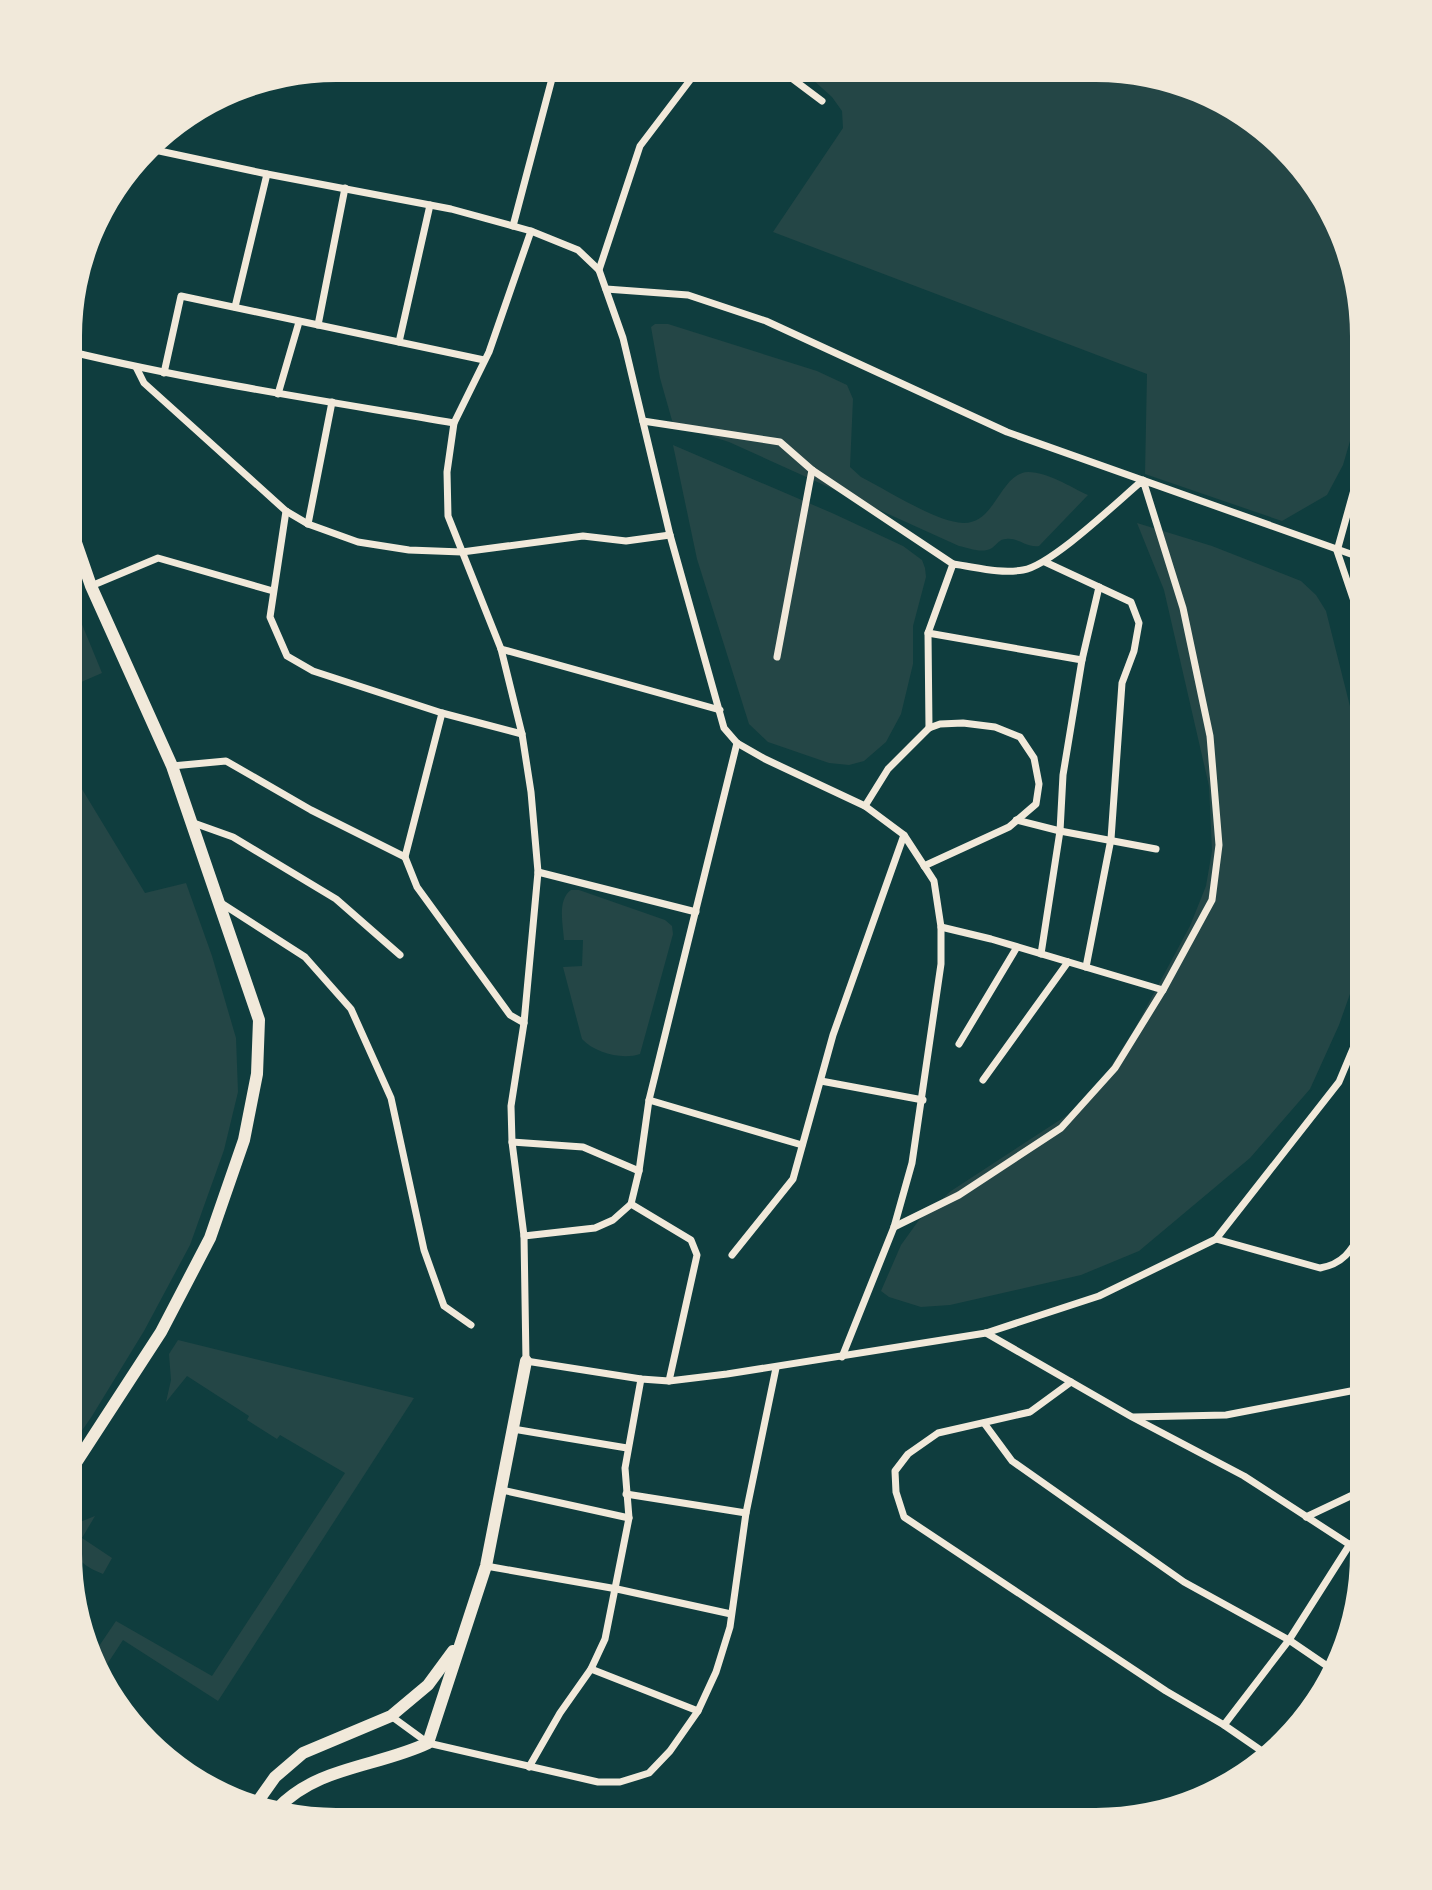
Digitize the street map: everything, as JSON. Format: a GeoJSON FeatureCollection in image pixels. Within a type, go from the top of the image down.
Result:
{"type":"FeatureCollection","features":[{"type":"Feature","properties":{"kind":"street"},"geometry":{"type":"LineString","coordinates":[[513,226],[551,82]]}},
{"type":"Feature","properties":{"kind":"street"},"geometry":{"type":"LineString","coordinates":[[599,270],[640,146],[689,82]]}},
{"type":"Feature","properties":{"kind":"street"},"geometry":{"type":"LineString","coordinates":[[797,82],[822,101]]}},
{"type":"Feature","properties":{"kind":"street"},"geometry":{"type":"LineString","coordinates":[[161,151],[430,205],[513,226],[578,250],[599,270],[623,338],[670,535],[724,728],[737,743],[765,759],[865,806],[904,835],[934,881],[941,927],[941,964],[912,1163],[894,1227],[842,1357]]}},
{"type":"Feature","properties":{"kind":"street"},"geometry":{"type":"LineString","coordinates":[[235,307],[267,174]]}},
{"type":"Feature","properties":{"kind":"street"},"geometry":{"type":"LineString","coordinates":[[318,325],[345,188]]}},
{"type":"Feature","properties":{"kind":"street"},"geometry":{"type":"LineString","coordinates":[[399,342],[430,205]]}},
{"type":"Feature","properties":{"kind":"street"},"geometry":{"type":"LineString","coordinates":[[283,1802],[291,1794],[320,1779],[428,1744],[486,1566],[526,1361],[524,1236],[512,1142],[511,1106],[524,1023],[538,872],[531,792],[522,734],[501,649],[448,516],[447,472],[454,423],[484,360],[531,231]]}},
{"type":"Feature","properties":{"kind":"street"},"geometry":{"type":"LineString","coordinates":[[607,289],[688,295],[766,321],[1007,432],[1350,555]]}},
{"type":"Feature","properties":{"kind":"street"},"geometry":{"type":"LineString","coordinates":[[164,373],[181,296],[484,360]]}},
{"type":"Feature","properties":{"kind":"street"},"geometry":{"type":"LineString","coordinates":[[278,394],[299,322]]}},
{"type":"Feature","properties":{"kind":"street"},"geometry":{"type":"LineString","coordinates":[[82,354],[164,373],[454,423]]}},
{"type":"Feature","properties":{"kind":"street"},"geometry":{"type":"LineString","coordinates":[[136,367],[144,383],[286,511],[307,524],[358,542],[409,550],[462,552],[583,536],[626,541],[670,535]]}},
{"type":"Feature","properties":{"kind":"street"},"geometry":{"type":"LineString","coordinates":[[307,524],[332,402]]}},
{"type":"Feature","properties":{"kind":"street"},"geometry":{"type":"LineString","coordinates":[[643,421],[780,442],[812,470],[953,564],[1000,572],[1025,570],[1045,562],[1143,480]]}},
{"type":"Feature","properties":{"kind":"street"},"geometry":{"type":"LineString","coordinates":[[777,657],[812,470]]}},
{"type":"Feature","properties":{"kind":"street"},"geometry":{"type":"LineString","coordinates":[[894,1227],[959,1195],[1061,1128],[1115,1068],[1163,990],[1212,900],[1219,845],[1210,736],[1183,608],[1143,480]]}},
{"type":"Feature","properties":{"kind":"street"},"geometry":{"type":"LineString","coordinates":[[1350,504],[1337,551],[1350,589]]}},
{"type":"Feature","properties":{"kind":"street"},"geometry":{"type":"LineString","coordinates":[[286,511],[270,617],[287,656],[313,671],[442,713],[522,734]]}},
{"type":"Feature","properties":{"kind":"street"},"geometry":{"type":"LineString","coordinates":[[91,586],[158,558],[273,591]]}},
{"type":"Feature","properties":{"kind":"street"},"geometry":{"type":"LineString","coordinates":[[82,560],[91,586],[172,766],[259,1020],[257,1074],[244,1140],[204,1250],[161,1332],[82,1454]]}},
{"type":"Feature","properties":{"kind":"street"},"geometry":{"type":"LineString","coordinates":[[1045,562],[1131,601],[1139,623],[1134,651],[1122,683],[1111,839],[1086,967]]}},
{"type":"Feature","properties":{"kind":"street"},"geometry":{"type":"LineString","coordinates":[[929,728],[928,633],[953,564]]}},
{"type":"Feature","properties":{"kind":"street"},"geometry":{"type":"LineString","coordinates":[[1041,954],[1060,831],[1063,775],[1082,660],[1099,587]]}},
{"type":"Feature","properties":{"kind":"street"},"geometry":{"type":"LineString","coordinates":[[928,633],[1082,660]]}},
{"type":"Feature","properties":{"kind":"street"},"geometry":{"type":"LineString","coordinates":[[501,649],[720,710]]}},
{"type":"Feature","properties":{"kind":"street"},"geometry":{"type":"LineString","coordinates":[[442,713],[405,857],[417,887],[510,1015],[524,1023]]}},
{"type":"Feature","properties":{"kind":"street"},"geometry":{"type":"LineString","coordinates":[[865,806],[888,769],[929,728],[940,724],[963,723],[995,727],[1020,737],[1034,758],[1039,784],[1035,804],[1009,827],[924,866]]}},
{"type":"Feature","properties":{"kind":"street"},"geometry":{"type":"LineString","coordinates":[[524,1236],[595,1228],[613,1220],[631,1204],[639,1171],[649,1101],[737,743]]}},
{"type":"Feature","properties":{"kind":"street"},"geometry":{"type":"LineString","coordinates":[[172,766],[226,761],[311,810],[405,857]]}},
{"type":"Feature","properties":{"kind":"street"},"geometry":{"type":"LineString","coordinates":[[1016,820],[1156,849]]}},
{"type":"Feature","properties":{"kind":"street"},"geometry":{"type":"LineString","coordinates":[[190,821],[233,837],[335,899],[400,955]]}},
{"type":"Feature","properties":{"kind":"street"},"geometry":{"type":"LineString","coordinates":[[732,1255],[793,1179],[833,1035],[904,835]]}},
{"type":"Feature","properties":{"kind":"street"},"geometry":{"type":"LineString","coordinates":[[538,872],[696,912]]}},
{"type":"Feature","properties":{"kind":"street"},"geometry":{"type":"LineString","coordinates":[[220,902],[304,957],[351,1009],[391,1098],[424,1250],[444,1306],[471,1325]]}},
{"type":"Feature","properties":{"kind":"street"},"geometry":{"type":"LineString","coordinates":[[941,927],[1163,990]]}},
{"type":"Feature","properties":{"kind":"street"},"geometry":{"type":"LineString","coordinates":[[959,1044],[1017,947]]}},
{"type":"Feature","properties":{"kind":"street"},"geometry":{"type":"LineString","coordinates":[[983,1080],[1068,962]]}},
{"type":"Feature","properties":{"kind":"street"},"geometry":{"type":"LineString","coordinates":[[526,1361],[669,1381],[776,1367],[986,1333],[1099,1296],[1216,1239],[1339,1082],[1350,1056]]}},
{"type":"Feature","properties":{"kind":"street"},"geometry":{"type":"LineString","coordinates":[[821,1081],[923,1100]]}},
{"type":"Feature","properties":{"kind":"street"},"geometry":{"type":"LineString","coordinates":[[649,1101],[802,1145]]}},
{"type":"Feature","properties":{"kind":"street"},"geometry":{"type":"LineString","coordinates":[[512,1142],[583,1147],[639,1171]]}},
{"type":"Feature","properties":{"kind":"street"},"geometry":{"type":"LineString","coordinates":[[631,1204],[691,1240],[697,1255],[669,1381]]}},
{"type":"Feature","properties":{"kind":"street"},"geometry":{"type":"LineString","coordinates":[[1216,1239],[1320,1268],[1334,1265],[1350,1252]]}},
{"type":"Feature","properties":{"kind":"street"},"geometry":{"type":"LineString","coordinates":[[986,1333],[1132,1418],[1244,1476],[1350,1544],[1289,1640],[1224,1725]]}},
{"type":"Feature","properties":{"kind":"street"},"geometry":{"type":"LineString","coordinates":[[391,1716],[428,1744],[529,1767],[598,1782],[620,1782],[649,1773],[670,1751],[698,1711],[716,1672],[730,1627],[746,1513],[776,1367]]}},
{"type":"Feature","properties":{"kind":"street"},"geometry":{"type":"LineString","coordinates":[[529,1767],[560,1713],[590,1669],[605,1639],[629,1518],[625,1468],[640,1379]]}},
{"type":"Feature","properties":{"kind":"street"},"geometry":{"type":"LineString","coordinates":[[1071,1382],[1030,1412],[939,1433],[908,1454],[895,1471],[896,1492],[904,1517],[1166,1691],[1258,1749]]}},
{"type":"Feature","properties":{"kind":"street"},"geometry":{"type":"LineString","coordinates":[[1132,1418],[1226,1415],[1350,1391]]}},
{"type":"Feature","properties":{"kind":"street"},"geometry":{"type":"LineString","coordinates":[[984,1423],[1012,1461],[1184,1582],[1289,1640],[1325,1664]]}},
{"type":"Feature","properties":{"kind":"street"},"geometry":{"type":"LineString","coordinates":[[513,1429],[627,1448]]}},
{"type":"Feature","properties":{"kind":"street"},"geometry":{"type":"LineString","coordinates":[[502,1490],[629,1518]]}},
{"type":"Feature","properties":{"kind":"street"},"geometry":{"type":"LineString","coordinates":[[626,1494],[746,1513]]}},
{"type":"Feature","properties":{"kind":"street"},"geometry":{"type":"LineString","coordinates":[[1306,1517],[1350,1497]]}},
{"type":"Feature","properties":{"kind":"street"},"geometry":{"type":"LineString","coordinates":[[486,1566],[617,1589],[731,1614]]}},
{"type":"Feature","properties":{"kind":"street"},"geometry":{"type":"LineString","coordinates":[[261,1796],[275,1777],[303,1753],[391,1716],[428,1685],[461,1639]]}},
{"type":"Feature","properties":{"kind":"street"},"geometry":{"type":"LineString","coordinates":[[590,1669],[698,1711]]}},
{"type":"Feature","properties":{"kind":"shaded area"},"geometry":{"type":"Polygon","coordinates":[[[815,82],[1129,84],[1162,91],[1208,108],[1251,135],[1276,156],[1316,209],[1336,254],[1345,286],[1350,336],[1350,441],[1343,465],[1327,495],[1282,521],[1145,474],[1147,374],[773,232],[843,128],[842,111],[832,97],[815,82]]]}},
{"type":"Feature","properties":{"kind":"shaded area"},"geometry":{"type":"Polygon","coordinates":[[[655,324],[668,324],[817,371],[847,385],[853,399],[850,467],[861,477],[939,517],[963,523],[974,521],[991,508],[1011,481],[1028,472],[1051,477],[1088,495],[1039,546],[1010,539],[1002,540],[992,548],[984,550],[959,546],[729,442],[673,424],[660,378],[651,327],[655,324]]]}},
{"type":"Feature","properties":{"kind":"shaded area"},"geometry":{"type":"Polygon","coordinates":[[[673,445],[832,513],[903,546],[922,560],[926,577],[913,626],[913,664],[901,714],[886,742],[864,761],[849,765],[829,763],[768,742],[749,724],[697,559],[673,445]]]}},
{"type":"Feature","properties":{"kind":"shaded area"},"geometry":{"type":"Polygon","coordinates":[[[1137,523],[1212,546],[1301,581],[1316,595],[1326,611],[1350,706],[1350,994],[1339,1025],[1310,1089],[1250,1158],[1139,1251],[1081,1275],[950,1305],[921,1307],[889,1297],[881,1291],[901,1245],[919,1220],[951,1191],[1089,1101],[1134,1030],[1190,926],[1206,886],[1212,851],[1209,786],[1164,590],[1137,523]]]}},
{"type":"Feature","properties":{"kind":"shaded area"},"geometry":{"type":"Polygon","coordinates":[[[82,624],[102,673],[82,682],[82,624]]]}},
{"type":"Feature","properties":{"kind":"shaded area"},"geometry":{"type":"Polygon","coordinates":[[[82,789],[145,893],[186,883],[212,956],[236,1038],[238,1092],[224,1150],[190,1245],[144,1331],[82,1431],[82,789]]]}},
{"type":"Feature","properties":{"kind":"shaded area"},"geometry":{"type":"Polygon","coordinates":[[[571,890],[579,890],[665,920],[672,926],[673,934],[640,1054],[609,1054],[582,1039],[563,967],[582,966],[583,940],[564,940],[562,906],[571,890]]]}},
{"type":"Feature","properties":{"kind":"shaded area"},"geometry":{"type":"Polygon","coordinates":[[[178,1340],[414,1398],[218,1701],[123,1640],[107,1664],[100,1645],[116,1621],[212,1676],[345,1473],[280,1435],[277,1439],[247,1420],[249,1416],[187,1376],[166,1402],[171,1380],[169,1354],[178,1340]]]}},
{"type":"Feature","properties":{"kind":"shaded area"},"geometry":{"type":"Polygon","coordinates":[[[95,1516],[82,1538],[82,1521],[95,1516]]]}},
{"type":"Feature","properties":{"kind":"shaded area"},"geometry":{"type":"Polygon","coordinates":[[[82,1538],[112,1558],[103,1574],[83,1563],[82,1538]]]}}]}
